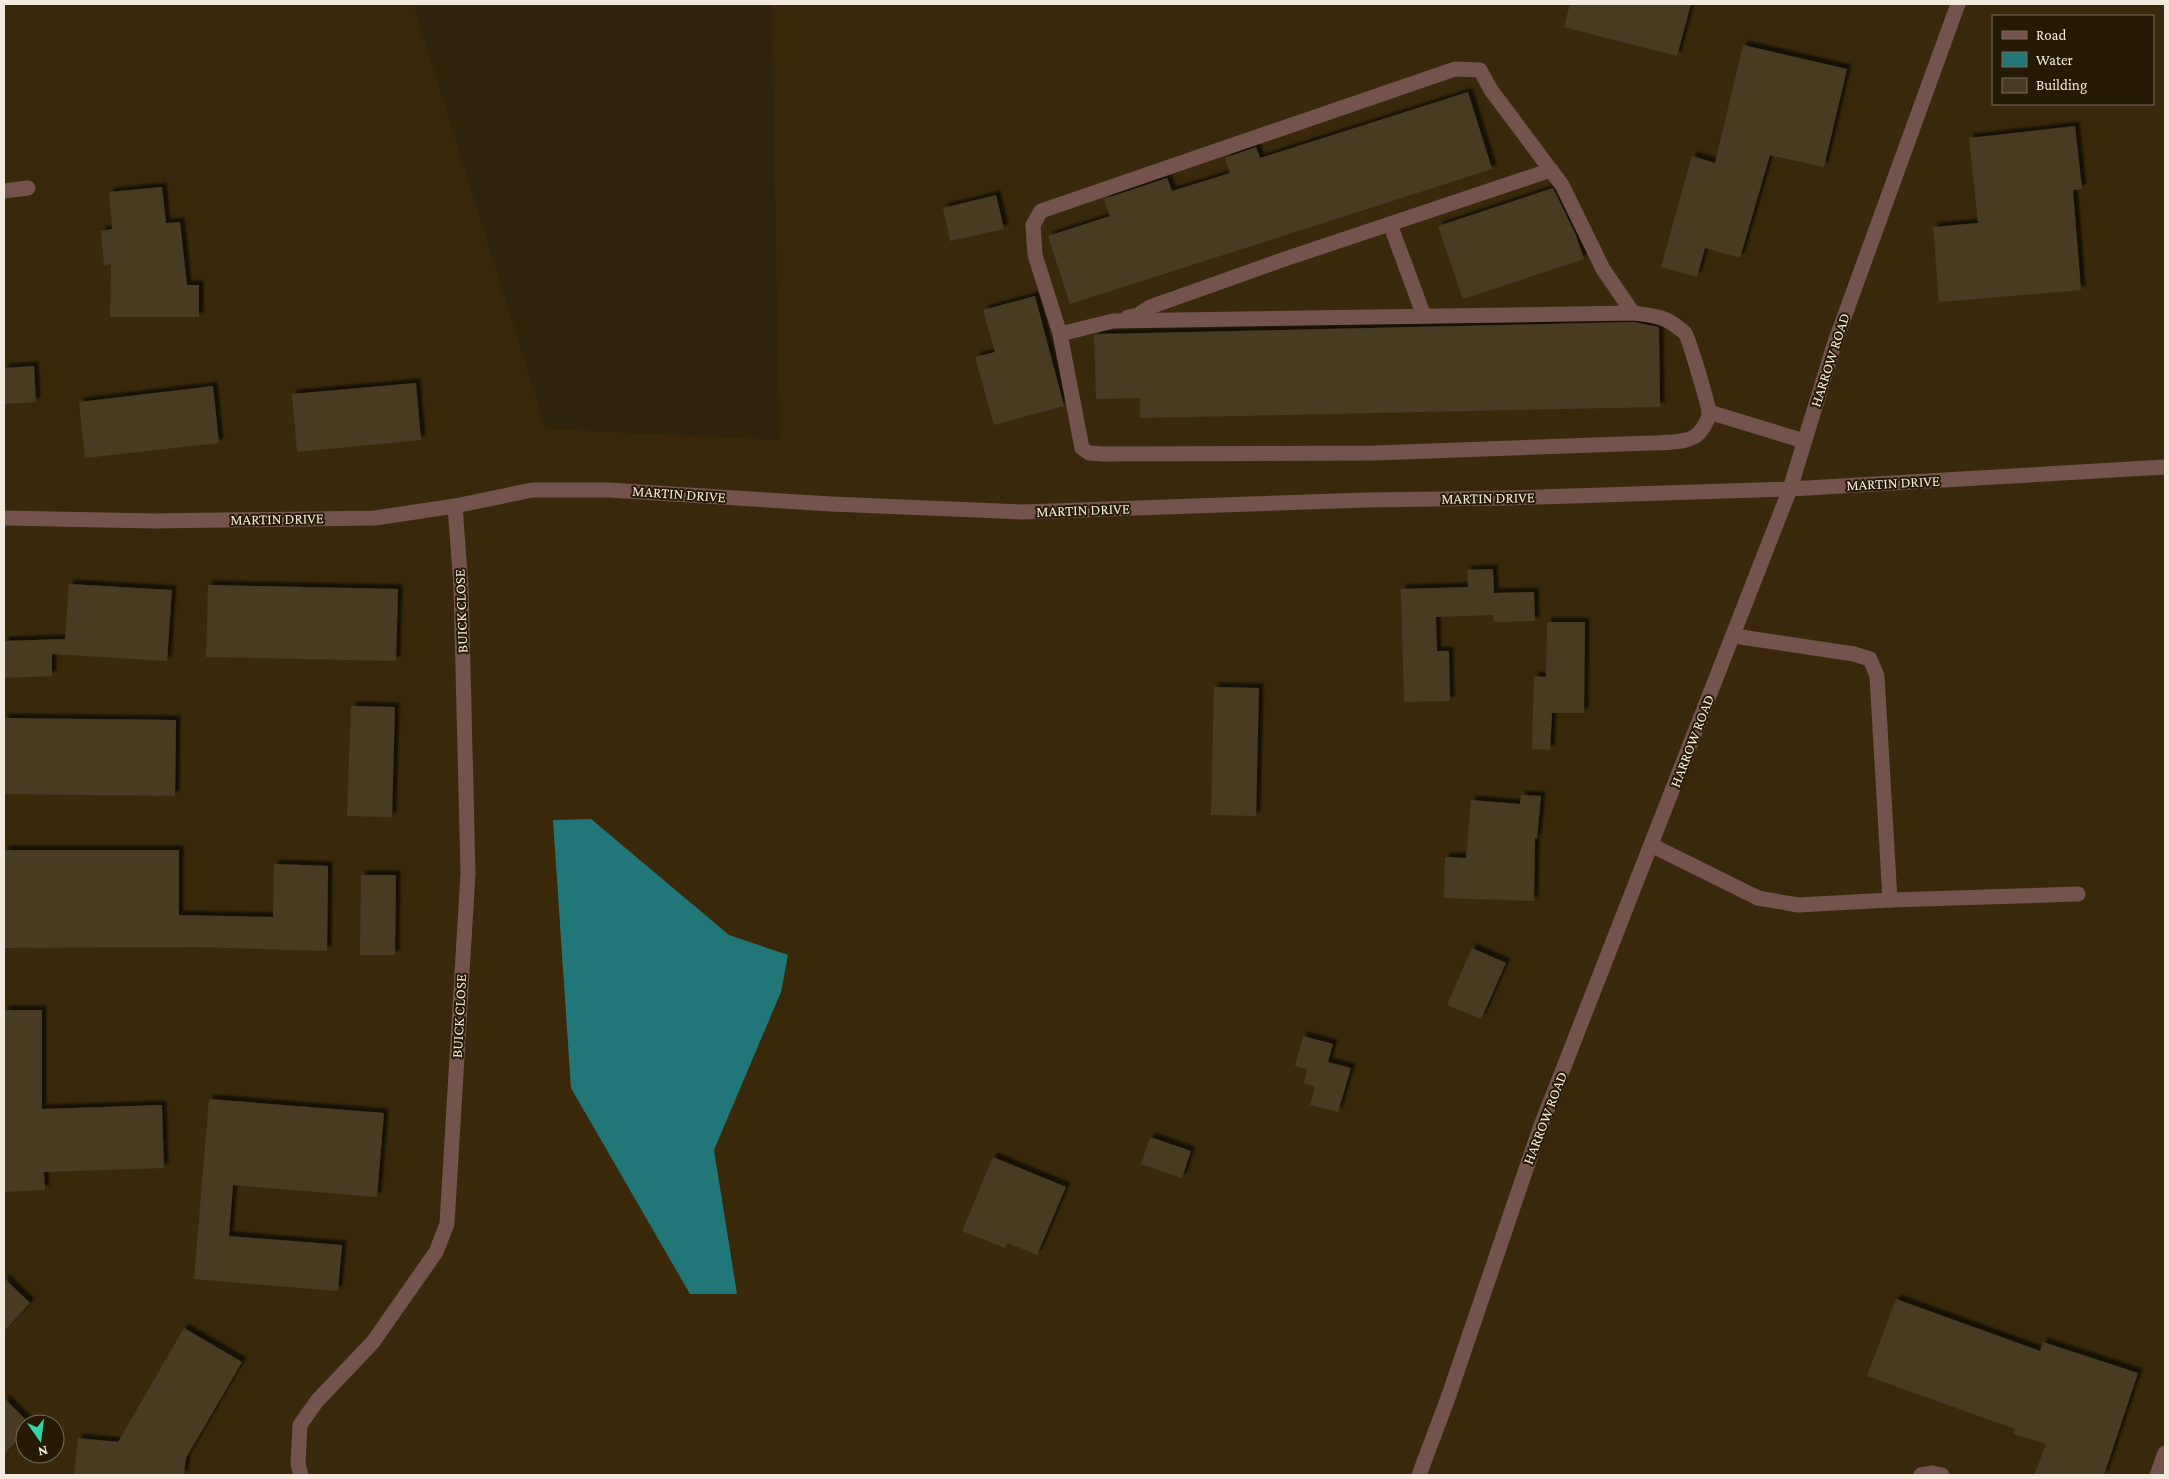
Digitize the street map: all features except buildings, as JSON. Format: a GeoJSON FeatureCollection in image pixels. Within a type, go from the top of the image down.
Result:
{"type":"FeatureCollection","features":[{"type":"Feature","properties":{"kind":"street","name":"HARROW ROAD"},"geometry":{"type":"LineString","coordinates":[[1419,1475],[1448,1398],[1505,1225],[1540,1128],[1790,489],[1834,345],[1958,4]]}},
{"type":"Feature","properties":{"kind":"street"},"geometry":{"type":"LineString","coordinates":[[1113,321],[1633,313],[1664,317],[1687,334],[1709,412],[1705,425],[1698,435],[1678,441],[1651,443],[1376,452],[1089,453],[1082,448],[1060,334],[1035,255],[1033,225],[1041,211],[1455,69],[1480,70],[1492,90],[1562,185],[1603,269],[1633,313]]}},
{"type":"Feature","properties":{"kind":"street"},"geometry":{"type":"LineString","coordinates":[[1060,334],[1138,314],[1150,307],[1551,170]]}},
{"type":"Feature","properties":{"kind":"street"},"geometry":{"type":"LineString","coordinates":[[4,191],[28,188]]}},
{"type":"Feature","properties":{"kind":"street"},"geometry":{"type":"LineString","coordinates":[[1390,224],[1424,316]]}},
{"type":"Feature","properties":{"kind":"street"},"geometry":{"type":"LineString","coordinates":[[1709,412],[1804,441]]}},
{"type":"Feature","properties":{"kind":"street","name":"MARTIN DRIVE"},"geometry":{"type":"LineString","coordinates":[[4,518],[154,521],[375,518],[455,506],[532,490],[609,490],[831,504],[1012,512],[1366,500],[1515,498],[1790,489],[2165,466]]}},
{"type":"Feature","properties":{"kind":"street","name":"BUICK CLOSE"},"geometry":{"type":"LineString","coordinates":[[301,1475],[298,1464],[300,1425],[317,1401],[373,1342],[436,1252],[447,1224],[468,873],[461,587],[455,506]]}},
{"type":"Feature","properties":{"kind":"street"},"geometry":{"type":"LineString","coordinates":[[1734,636],[1854,654],[1870,659],[1877,676],[1890,900]]}},
{"type":"Feature","properties":{"kind":"street"},"geometry":{"type":"LineString","coordinates":[[1651,845],[1758,898],[1798,905],[2078,894]]}},
{"type":"Feature","properties":{"kind":"street"},"geometry":{"type":"LineString","coordinates":[[2157,1475],[2165,1453]]}},
{"type":"Feature","properties":{"kind":"street"},"geometry":{"type":"LineString","coordinates":[[1921,1475],[1932,1473],[1942,1475]]}},
{"type":"Feature","properties":{"kind":"shaded area"},"geometry":{"type":"Polygon","coordinates":[[[4,4],[415,4],[415,10],[546,429],[780,440],[771,4],[2165,4],[2165,1475],[4,1475],[4,4]]]}},
{"type":"Feature","properties":{"kind":"water"},"geometry":{"type":"Polygon","coordinates":[[[591,819],[729,935],[788,955],[781,992],[714,1150],[737,1294],[690,1294],[571,1088],[553,820],[591,819]]]}}]}
